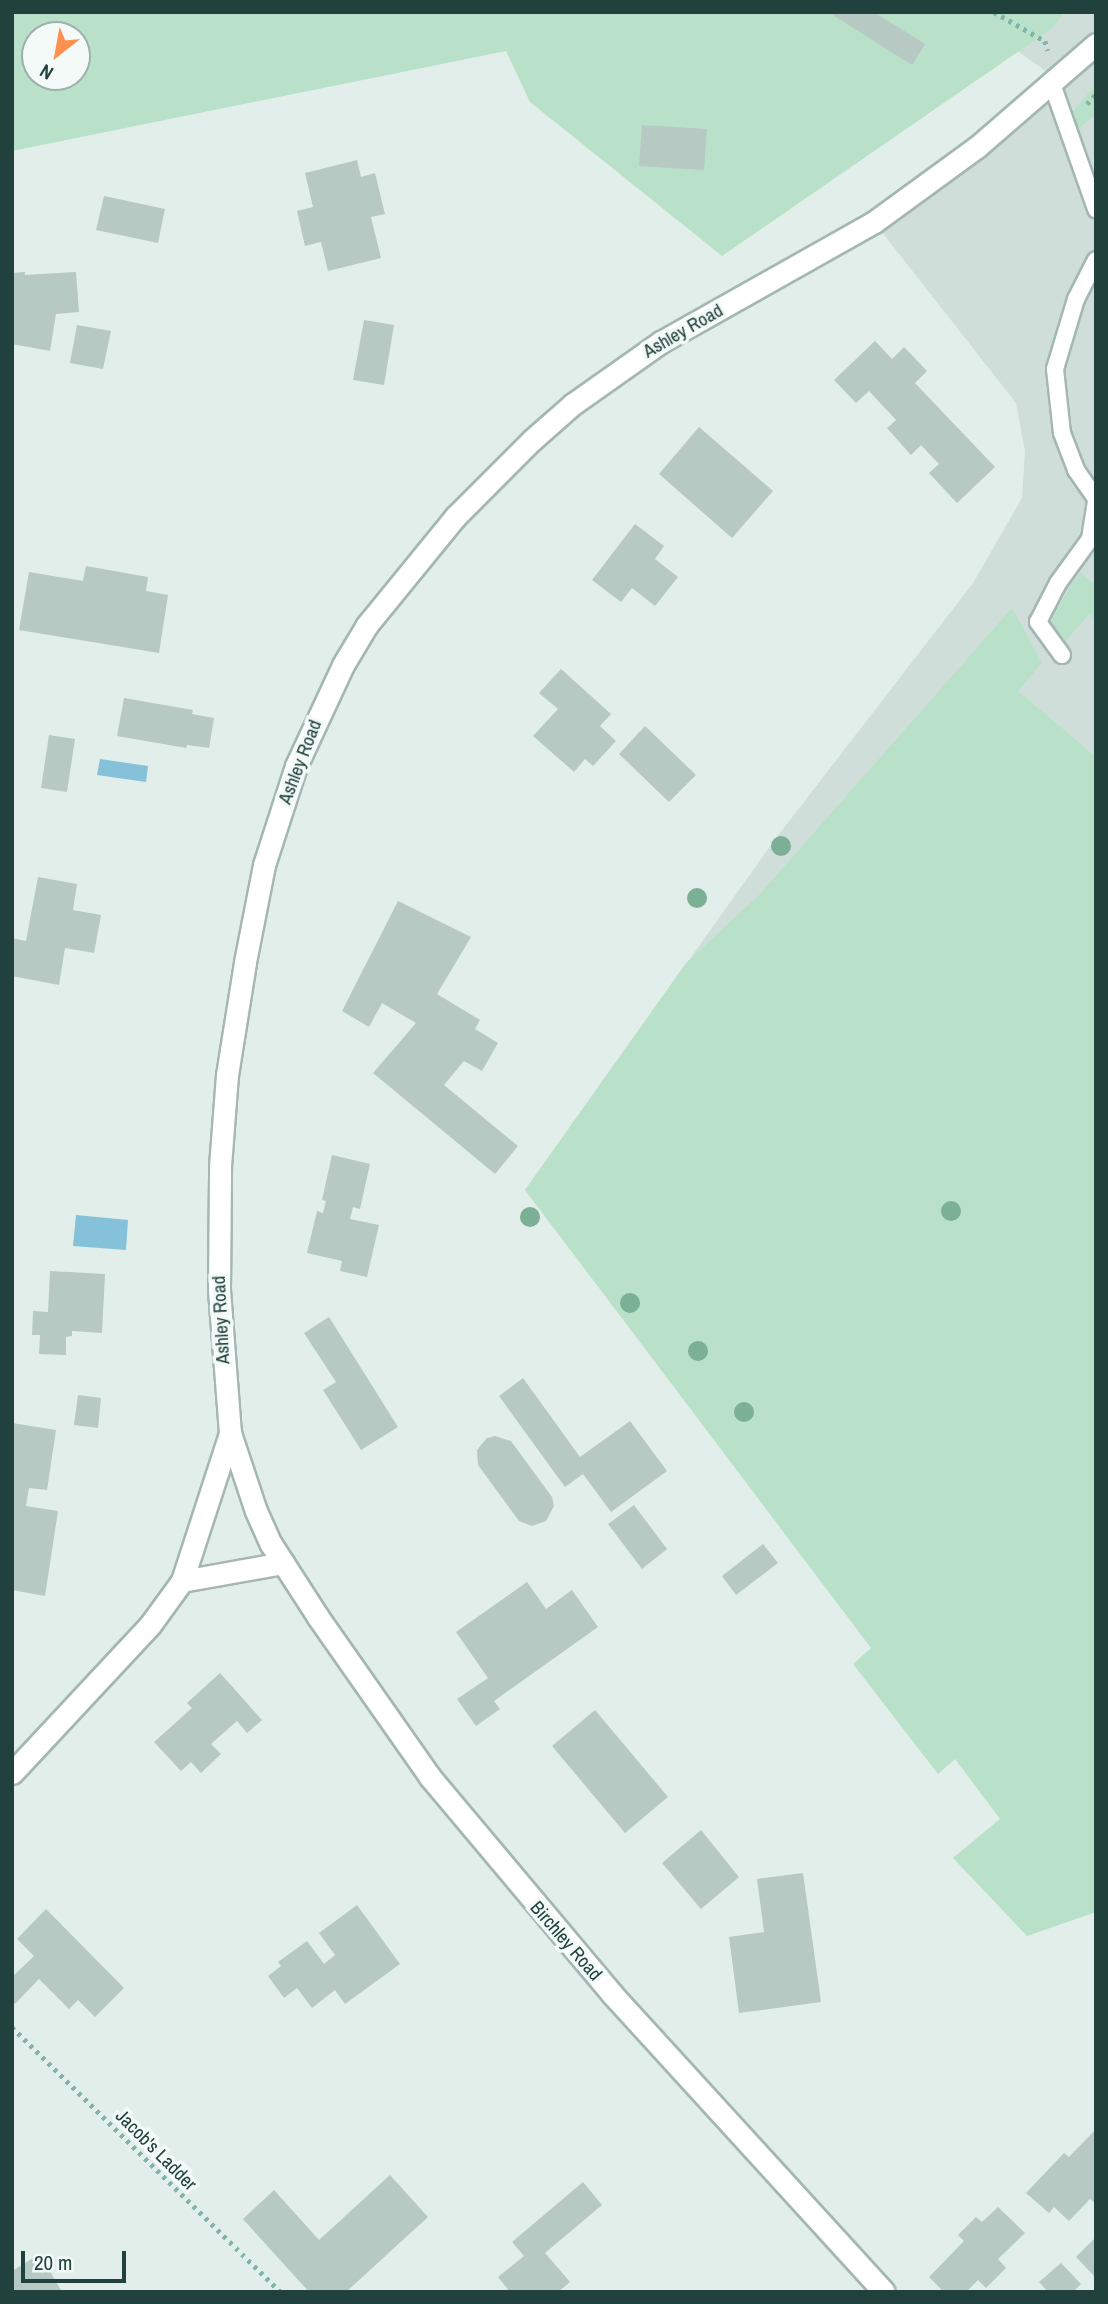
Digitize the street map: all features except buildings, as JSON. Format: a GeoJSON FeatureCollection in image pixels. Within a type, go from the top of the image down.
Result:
{"type":"FeatureCollection","features":[{"type":"Feature","properties":{"kind":"street","name":"Ashley Road"},"geometry":{"type":"LineString","coordinates":[[12,1773],[150,1625],[183,1581],[230,1433],[221,1350],[218,1230],[223,1102],[230,1050],[253,913],[271,841],[296,766],[343,665],[395,587],[455,517],[532,440],[573,404],[662,342],[874,222],[977,147],[1096,44]]}},
{"type":"Feature","properties":{"kind":"street","name":"Birchley Road"},"geometry":{"type":"LineString","coordinates":[[230,1433],[256,1511],[283,1563],[430,1777],[621,2005],[884,2292]]}},
{"type":"Feature","properties":{"kind":"street"},"geometry":{"type":"LineString","coordinates":[[183,1581],[283,1563]]}},
{"type":"Feature","properties":{"kind":"lane"},"geometry":{"type":"LineString","coordinates":[[1052,84],[1088,163],[1096,209]]}},
{"type":"Feature","properties":{"kind":"lane"},"geometry":{"type":"LineString","coordinates":[[1062,655],[1038,622],[1058,583],[1090,539],[1096,501],[1076,470],[1062,433],[1057,415],[1055,369],[1076,299],[1096,260]]}},
{"type":"Feature","properties":{"kind":"path","name":"Jacob's Ladder"},"geometry":{"type":"LineString","coordinates":[[12,2027],[281,2292]]}},
{"type":"Feature","properties":{"kind":"shaded area"},"geometry":{"type":"Polygon","coordinates":[[[962,12],[1096,12],[1096,1909],[525,1190],[773,842],[973,583],[1022,498],[1025,451],[1016,403],[874,222],[1057,79],[962,12]]]}},
{"type":"Feature","properties":{"kind":"green space"},"geometry":{"type":"Polygon","coordinates":[[[12,12],[1065,12],[1051,29],[722,256],[530,102],[506,51],[12,151],[12,12]]]}},
{"type":"Feature","properties":{"kind":"green space"},"geometry":{"type":"Polygon","coordinates":[[[1096,84],[1096,114],[1079,128],[1070,115],[1096,84]]]}},
{"type":"Feature","properties":{"kind":"green space"},"geometry":{"type":"Polygon","coordinates":[[[1081,573],[1096,585],[1096,620],[1089,614],[1066,641],[1051,622],[1071,584],[1081,573]]]}},
{"type":"Feature","properties":{"kind":"green space"},"geometry":{"type":"Polygon","coordinates":[[[1012,608],[1042,663],[1018,691],[1096,757],[1096,1912],[1027,1936],[953,1858],[1000,1819],[955,1759],[938,1774],[853,1664],[871,1648],[525,1190],[686,963],[759,895],[1012,608]]]}},
{"type":"Feature","properties":{"kind":"water"},"geometry":{"type":"Polygon","coordinates":[[[100,759],[148,766],[146,782],[97,775],[100,759]]]}},
{"type":"Feature","properties":{"kind":"water"},"geometry":{"type":"Polygon","coordinates":[[[76,1215],[128,1220],[126,1250],[73,1246],[76,1215]]]}}]}
